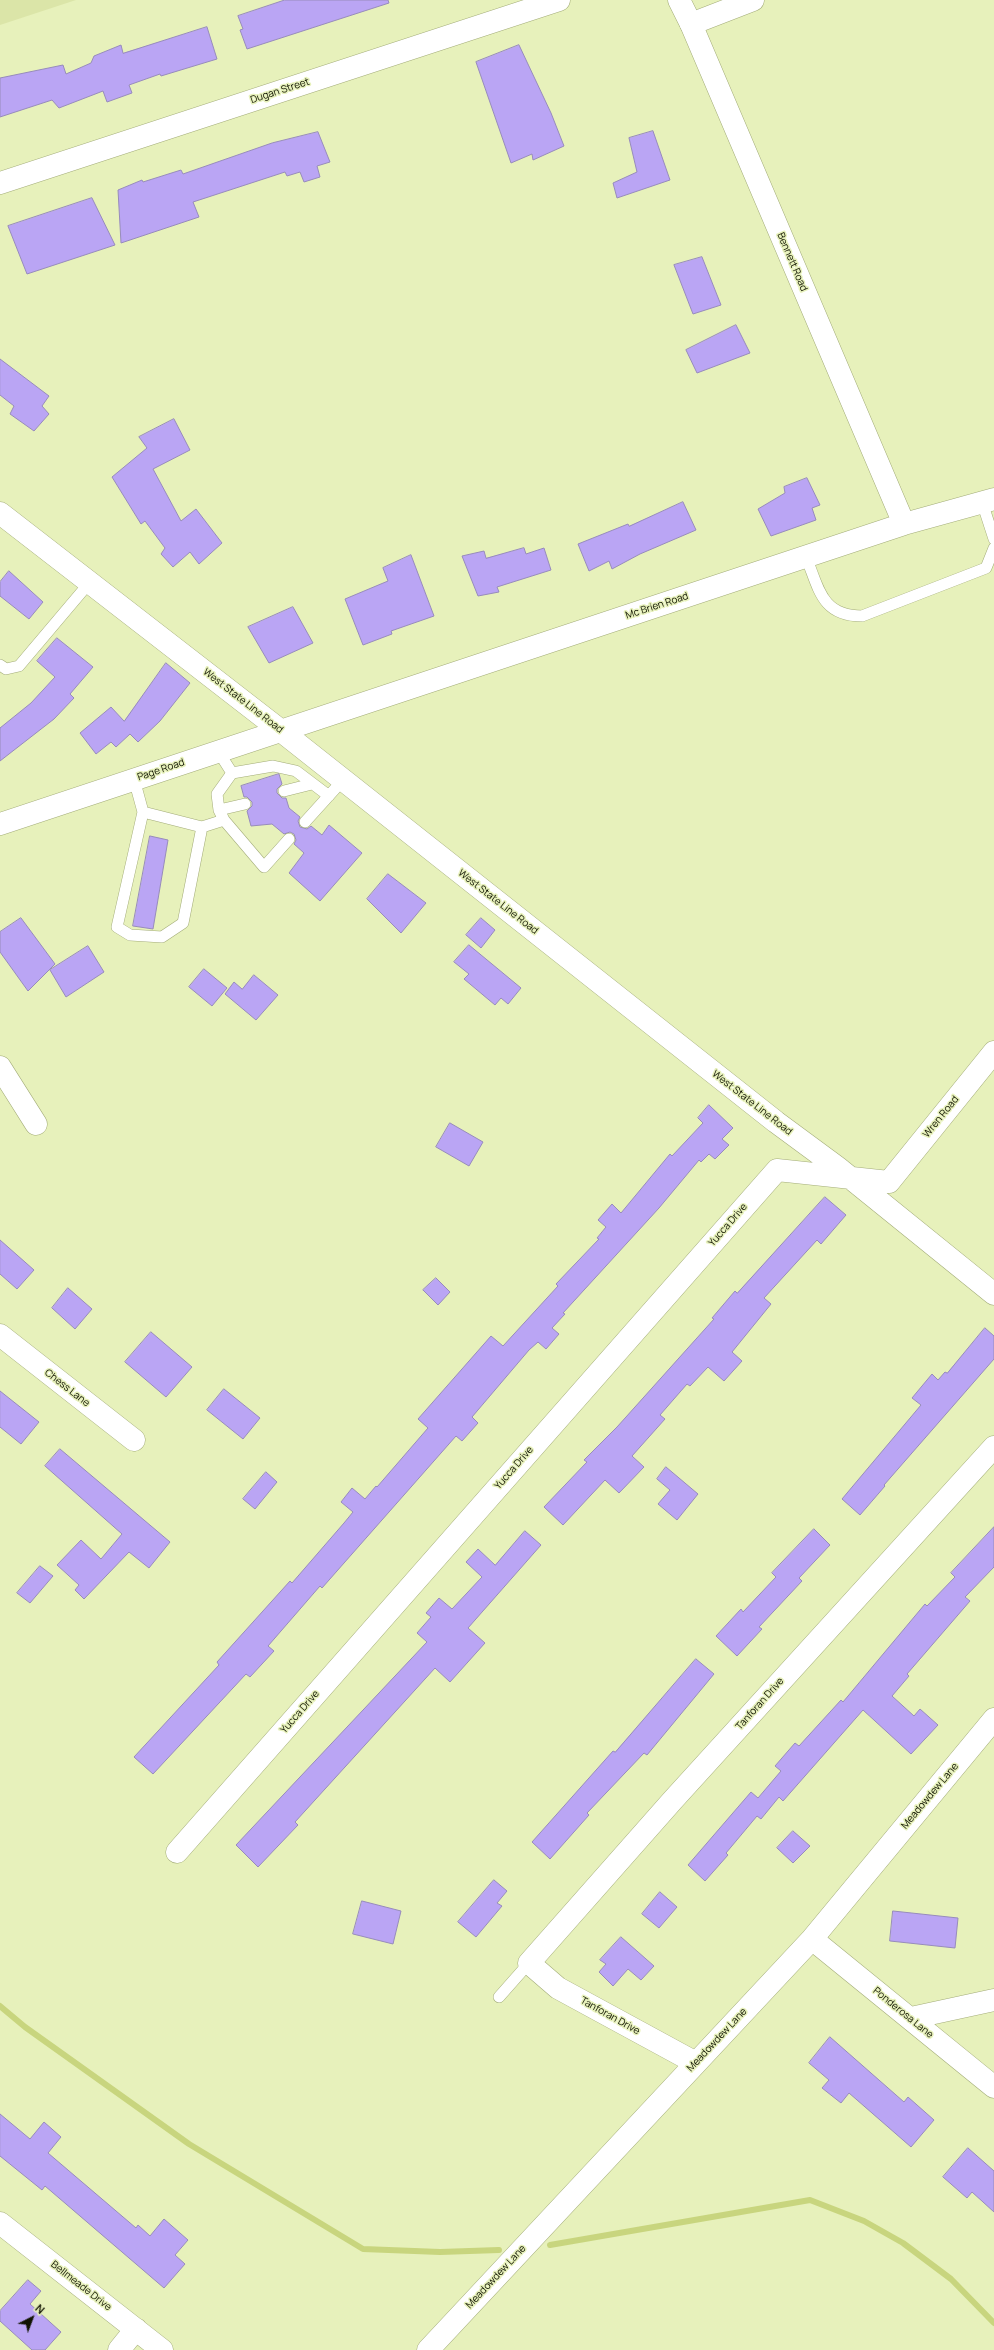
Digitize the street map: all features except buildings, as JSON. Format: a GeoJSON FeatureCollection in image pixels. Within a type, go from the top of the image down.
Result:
{"type":"FeatureCollection","features":[{"type":"Feature","properties":{"kind":"street","name":"Dugan Street"},"geometry":{"type":"LineString","coordinates":[[0,183],[559,0]]}},
{"type":"Feature","properties":{"kind":"street","name":"Bennett Road"},"geometry":{"type":"LineString","coordinates":[[679,0],[691,24],[904,524]]}},
{"type":"Feature","properties":{"kind":"street"},"geometry":{"type":"LineString","coordinates":[[691,24],[753,0]]}},
{"type":"Feature","properties":{"kind":"street","name":"Mc Brien Road"},"geometry":{"type":"LineString","coordinates":[[322,718],[904,524],[988,500]]}},
{"type":"Feature","properties":{"kind":"street","name":"West State Line Road"},"geometry":{"type":"LineString","coordinates":[[0,513],[280,730],[336,788],[850,1178],[994,1294]]}},
{"type":"Feature","properties":{"kind":"street","name":"Page Road"},"geometry":{"type":"LineString","coordinates":[[0,824],[280,730],[322,718]]}},
{"type":"Feature","properties":{"kind":"street","name":"Wren Road"},"geometry":{"type":"LineString","coordinates":[[889,1182],[994,1052]]}},
{"type":"Feature","properties":{"kind":"street"},"geometry":{"type":"LineString","coordinates":[[0,1067],[36,1124]]}},
{"type":"Feature","properties":{"kind":"street","name":"Yucca Drive"},"geometry":{"type":"LineString","coordinates":[[177,1852],[776,1170],[889,1182]]}},
{"type":"Feature","properties":{"kind":"street","name":"Chess Lane"},"geometry":{"type":"LineString","coordinates":[[0,1335],[134,1440]]}},
{"type":"Feature","properties":{"kind":"street","name":"Tanforan Drive"},"geometry":{"type":"LineString","coordinates":[[696,2063],[558,1988],[529,1963],[672,1801],[994,1448]]}},
{"type":"Feature","properties":{"kind":"street","name":"Meadowdew Lane"},"geometry":{"type":"LineString","coordinates":[[428,2350],[812,1939],[994,1719]]}},
{"type":"Feature","properties":{"kind":"street","name":"Ponderosa Lane"},"geometry":{"type":"LineString","coordinates":[[812,1939],[994,2087]]}},
{"type":"Feature","properties":{"kind":"street"},"geometry":{"type":"LineString","coordinates":[[911,2018],[994,2000]]}},
{"type":"Feature","properties":{"kind":"street","name":"Bellmeade Drive"},"geometry":{"type":"LineString","coordinates":[[0,2223],[162,2350]]}},
{"type":"Feature","properties":{"kind":"street"},"geometry":{"type":"LineString","coordinates":[[119,2350],[136,2329]]}},
{"type":"Feature","properties":{"kind":"lane"},"geometry":{"type":"LineString","coordinates":[[988,500],[994,539]]}},
{"type":"Feature","properties":{"kind":"lane"},"geometry":{"type":"LineString","coordinates":[[806,557],[825,604],[848,616],[862,616],[986,568],[994,548]]}},
{"type":"Feature","properties":{"kind":"lane"},"geometry":{"type":"LineString","coordinates":[[0,665],[6,669],[19,666],[90,582]]}},
{"type":"Feature","properties":{"kind":"lane"},"geometry":{"type":"LineString","coordinates":[[218,751],[232,773]]}},
{"type":"Feature","properties":{"kind":"lane"},"geometry":{"type":"LineString","coordinates":[[288,839],[264,867],[222,815],[217,794],[232,773],[273,766],[296,771],[312,784]]}},
{"type":"Feature","properties":{"kind":"lane"},"geometry":{"type":"LineString","coordinates":[[134,779],[143,812],[117,927],[130,935],[162,937],[182,923],[202,827]]}},
{"type":"Feature","properties":{"kind":"lane"},"geometry":{"type":"LineString","coordinates":[[284,791],[312,784],[336,788]]}},
{"type":"Feature","properties":{"kind":"lane"},"geometry":{"type":"LineString","coordinates":[[305,822],[336,788]]}},
{"type":"Feature","properties":{"kind":"lane"},"geometry":{"type":"LineString","coordinates":[[143,812],[202,827],[245,804]]}},
{"type":"Feature","properties":{"kind":"lane","name":"Tanforan Drive"},"geometry":{"type":"LineString","coordinates":[[498,1997],[529,1963]]}},
{"type":"Feature","properties":{"kind":"shaded area"},"geometry":{"type":"Polygon","coordinates":[[[0,0],[76,0],[0,25],[0,0]]]}},
{"type":"Feature","properties":{"kind":"waterway"},"geometry":{"type":"LineString","coordinates":[[0,2006],[25,2027],[189,2144],[363,2249],[440,2252],[499,2250]]}},
{"type":"Feature","properties":{"kind":"waterway"},"geometry":{"type":"LineString","coordinates":[[550,2245],[810,2200],[864,2221],[903,2243],[951,2279],[994,2323]]}}]}
